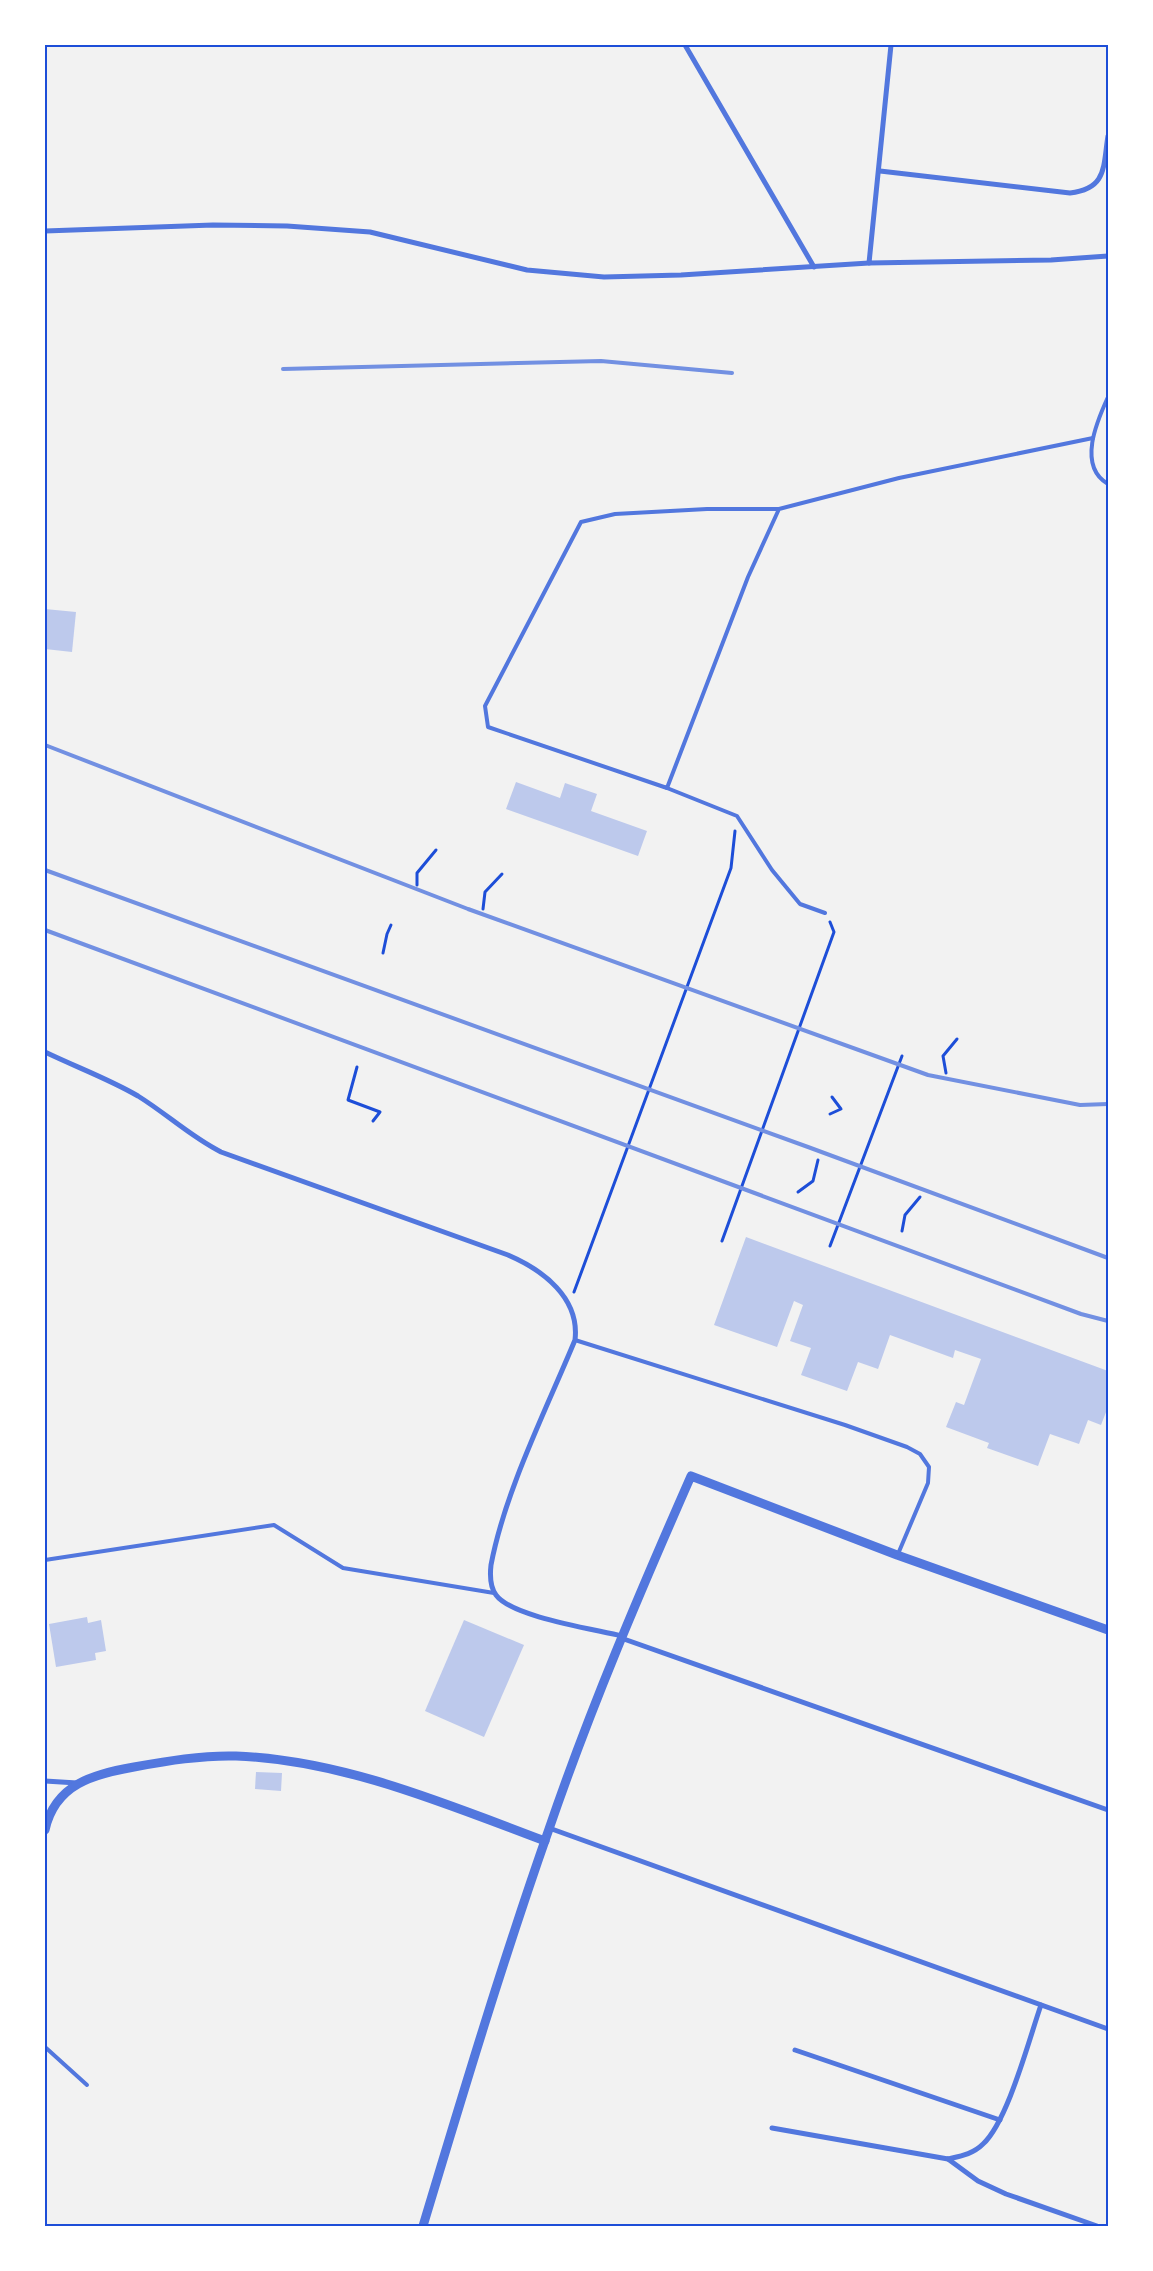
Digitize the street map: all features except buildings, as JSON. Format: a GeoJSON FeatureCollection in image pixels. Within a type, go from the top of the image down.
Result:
{"type":"FeatureCollection","features":[{"type":"Feature","properties":{"kind":"street"},"geometry":{"type":"LineString","coordinates":[[686,45],[814,267]]}},
{"type":"Feature","properties":{"kind":"street"},"geometry":{"type":"LineString","coordinates":[[869,263],[880,171],[891,45]]}},
{"type":"Feature","properties":{"kind":"street"},"geometry":{"type":"LineString","coordinates":[[880,171],[1070,193],[1086,192],[1097,184],[1102,172],[1108,136]]}},
{"type":"Feature","properties":{"kind":"street"},"geometry":{"type":"LineString","coordinates":[[45,231],[212,225],[287,226],[370,232],[527,270],[604,277],[681,275],[869,263],[1050,260],[1108,256]]}},
{"type":"Feature","properties":{"kind":"street"},"geometry":{"type":"LineString","coordinates":[[45,1052],[122,1087],[162,1112],[198,1139],[221,1152],[508,1255],[548,1277],[562,1293],[575,1324],[575,1340],[528,1450],[506,1513],[491,1567],[491,1581],[494,1593],[501,1600],[531,1614],[621,1637],[1108,1810]]}},
{"type":"Feature","properties":{"kind":"street"},"geometry":{"type":"LineString","coordinates":[[423,2226],[482,2025],[549,1828],[621,1637],[691,1476],[898,1555],[1108,1630]]}},
{"type":"Feature","properties":{"kind":"street"},"geometry":{"type":"LineString","coordinates":[[45,1830],[46,1823],[59,1802],[72,1786],[78,1783],[116,1770],[212,1756],[263,1758],[324,1768],[376,1781],[435,1800],[545,1841]]}},
{"type":"Feature","properties":{"kind":"street"},"geometry":{"type":"LineString","coordinates":[[45,1781],[78,1783]]}},
{"type":"Feature","properties":{"kind":"street"},"geometry":{"type":"LineString","coordinates":[[549,1828],[1108,2029]]}},
{"type":"Feature","properties":{"kind":"street"},"geometry":{"type":"LineString","coordinates":[[772,2128],[948,2159],[967,2155],[983,2144],[996,2129],[1041,2005]]}},
{"type":"Feature","properties":{"kind":"street"},"geometry":{"type":"LineString","coordinates":[[795,2050],[1000,2120]]}},
{"type":"Feature","properties":{"kind":"street"},"geometry":{"type":"LineString","coordinates":[[948,2159],[978,2181],[1006,2194],[1097,2226]]}},
{"type":"Feature","properties":{"kind":"lane"},"geometry":{"type":"LineString","coordinates":[[1108,397],[1098,418],[1092,438],[1092,463],[1102,481],[1108,484]]}},
{"type":"Feature","properties":{"kind":"lane"},"geometry":{"type":"LineString","coordinates":[[824,913],[800,904],[772,870],[737,816],[667,788],[488,727],[485,706],[582,522],[615,514],[707,509],[779,509],[919,474],[1092,438]]}},
{"type":"Feature","properties":{"kind":"lane"},"geometry":{"type":"LineString","coordinates":[[667,788],[748,576],[779,509]]}},
{"type":"Feature","properties":{"kind":"lane"},"geometry":{"type":"LineString","coordinates":[[575,1340],[845,1425],[907,1447],[920,1454],[928,1467],[928,1483],[898,1555]]}},
{"type":"Feature","properties":{"kind":"lane"},"geometry":{"type":"LineString","coordinates":[[45,1560],[274,1525],[343,1568],[494,1593]]}},
{"type":"Feature","properties":{"kind":"lane"},"geometry":{"type":"LineString","coordinates":[[45,2046],[87,2085]]}},
{"type":"Feature","properties":{"kind":"path"},"geometry":{"type":"LineString","coordinates":[[573,1292],[731,868],[737,816]]}},
{"type":"Feature","properties":{"kind":"path"},"geometry":{"type":"LineString","coordinates":[[417,885],[417,873],[436,850]]}},
{"type":"Feature","properties":{"kind":"path"},"geometry":{"type":"LineString","coordinates":[[482,909],[485,892],[502,874]]}},
{"type":"Feature","properties":{"kind":"path"},"geometry":{"type":"LineString","coordinates":[[384,953],[387,934],[391,925]]}},
{"type":"Feature","properties":{"kind":"path"},"geometry":{"type":"LineString","coordinates":[[722,1241],[834,932]]}},
{"type":"Feature","properties":{"kind":"path"},"geometry":{"type":"LineString","coordinates":[[946,1073],[943,1056],[956,1039]]}},
{"type":"Feature","properties":{"kind":"path"},"geometry":{"type":"LineString","coordinates":[[830,1246],[902,1056]]}},
{"type":"Feature","properties":{"kind":"path"},"geometry":{"type":"LineString","coordinates":[[357,1067],[348,1100],[380,1112],[373,1121]]}},
{"type":"Feature","properties":{"kind":"path"},"geometry":{"type":"LineString","coordinates":[[830,1114],[841,1109],[832,1097]]}},
{"type":"Feature","properties":{"kind":"path"},"geometry":{"type":"LineString","coordinates":[[798,1192],[813,1180],[818,1160]]}},
{"type":"Feature","properties":{"kind":"path"},"geometry":{"type":"LineString","coordinates":[[902,1231],[905,1215],[920,1197]]}},
{"type":"Feature","properties":{"kind":"railway"},"geometry":{"type":"LineString","coordinates":[[283,369],[601,361],[732,373]]}},
{"type":"Feature","properties":{"kind":"railway"},"geometry":{"type":"LineString","coordinates":[[45,745],[468,909],[928,1075],[1080,1105],[1108,1104]]}},
{"type":"Feature","properties":{"kind":"railway"},"geometry":{"type":"LineString","coordinates":[[45,870],[1108,1258]]}},
{"type":"Feature","properties":{"kind":"railway"},"geometry":{"type":"LineString","coordinates":[[45,930],[1081,1314],[1108,1321]]}}]}
